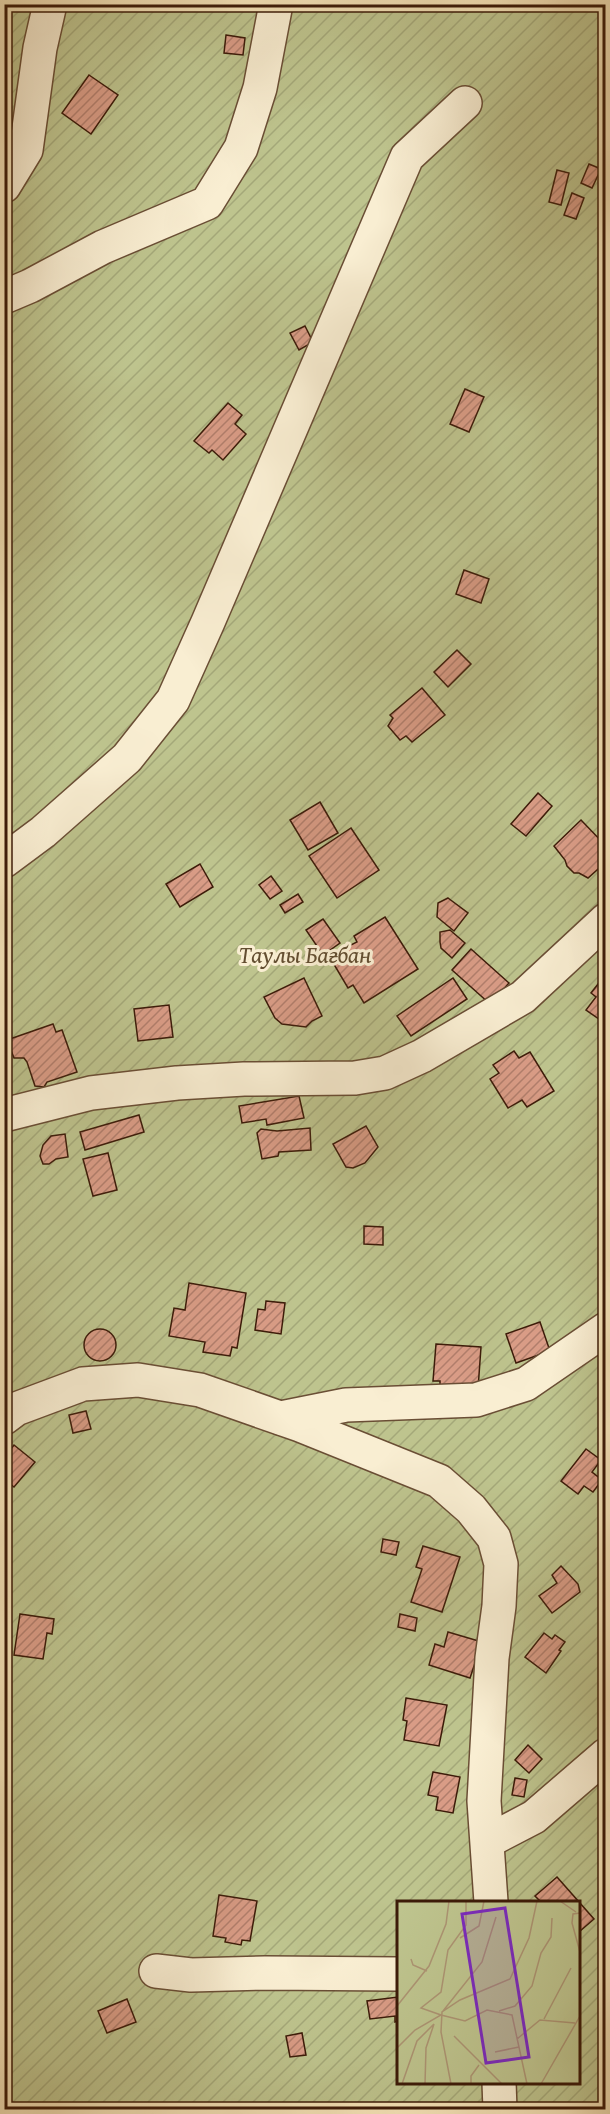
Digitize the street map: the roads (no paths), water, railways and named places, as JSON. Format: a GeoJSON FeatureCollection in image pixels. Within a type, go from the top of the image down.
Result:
{"type":"FeatureCollection","features":[{"type":"Feature","properties":{"kind":"street"},"geometry":{"type":"LineString","coordinates":[[4,186],[26,150],[40,48],[50,4]]}},
{"type":"Feature","properties":{"kind":"street"},"geometry":{"type":"LineString","coordinates":[[4,297],[30,286],[103,247],[207,203],[241,148],[260,88],[276,4]]}},
{"type":"Feature","properties":{"kind":"street"},"geometry":{"type":"LineString","coordinates":[[4,861],[43,832],[127,758],[173,700],[406,157],[465,103]]}},
{"type":"Feature","properties":{"kind":"street"},"geometry":{"type":"LineString","coordinates":[[4,1115],[92,1093],[177,1083],[244,1079],[355,1078],[386,1073],[422,1056],[523,997],[606,920]]}},
{"type":"Feature","properties":{"kind":"street"},"geometry":{"type":"LineString","coordinates":[[280,1418],[346,1405],[476,1400],[526,1384],[606,1329]]}},
{"type":"Feature","properties":{"kind":"street"},"geometry":{"type":"LineString","coordinates":[[4,1418],[16,1408],[82,1384],[138,1380],[200,1390],[280,1418],[439,1481],[471,1509],[494,1538],[501,1564],[499,1606],[492,1658],[484,1801],[491,1901]]}},
{"type":"Feature","properties":{"kind":"street"},"geometry":{"type":"LineString","coordinates":[[488,1841],[534,1817],[606,1755]]}},
{"type":"Feature","properties":{"kind":"street"},"geometry":{"type":"LineString","coordinates":[[156,1971],[191,1975],[397,1974]]}},
{"type":"Feature","properties":{"kind":"street"},"geometry":{"type":"LineString","coordinates":[[499,2084],[500,2109]]}},
{"type":"Feature","properties":{"kind":"park label","name":"Таулы Бағбан"},"geometry":{"type":"Point","coordinates":[305,954]}}]}
